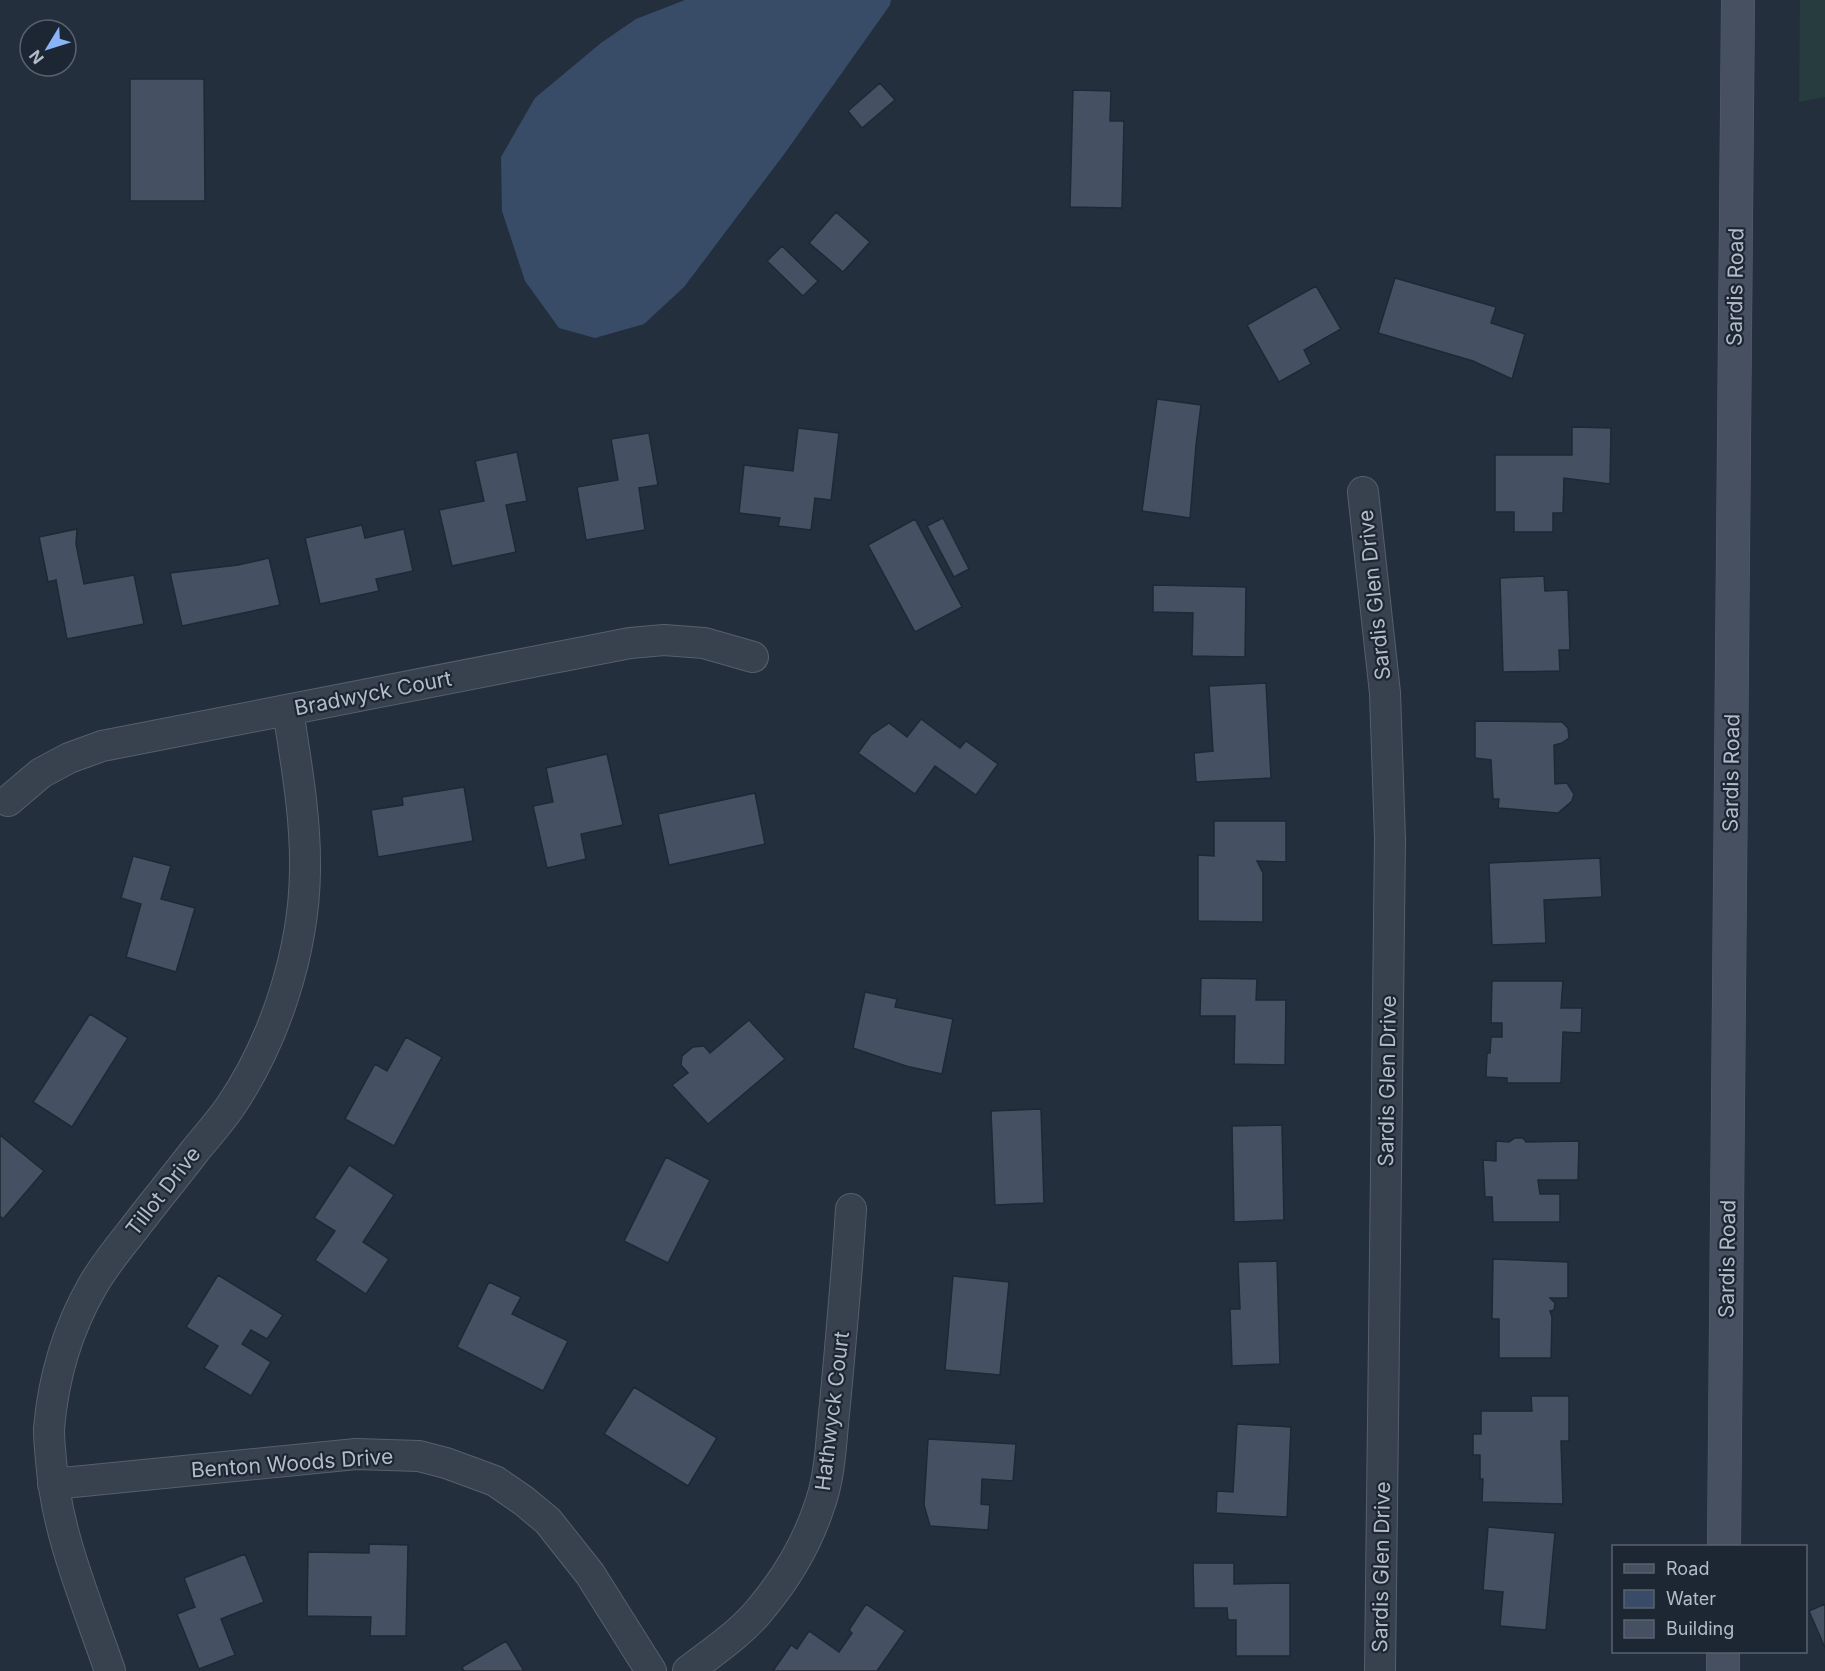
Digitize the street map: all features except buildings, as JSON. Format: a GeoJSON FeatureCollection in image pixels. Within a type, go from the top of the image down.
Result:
{"type":"FeatureCollection","features":[{"type":"Feature","properties":{"kind":"main road","name":"Sardis Road"},"geometry":{"type":"LineString","coordinates":[[1724,1545],[1738,0]]}},
{"type":"Feature","properties":{"kind":"main road"},"geometry":{"type":"LineString","coordinates":[[1723,1653],[1723,1671]]}},
{"type":"Feature","properties":{"kind":"street","name":"Sardis Glen Drive"},"geometry":{"type":"LineString","coordinates":[[1363,492],[1384,683],[1390,839],[1380,1671]]}},
{"type":"Feature","properties":{"kind":"street","name":"Bradwyck Court"},"geometry":{"type":"LineString","coordinates":[[8,801],[41,773],[69,758],[102,746],[630,643],[664,640],[704,643],[753,657]]}},
{"type":"Feature","properties":{"kind":"street","name":"Tillot Drive"},"geometry":{"type":"LineString","coordinates":[[110,1671],[65,1539],[52,1484],[49,1431],[52,1410],[64,1353],[74,1321],[93,1284],[230,1107],[258,1059],[275,1020],[301,917],[305,871],[302,808],[288,710]]}},
{"type":"Feature","properties":{"kind":"street","name":"Hathwyck Court"},"geometry":{"type":"LineString","coordinates":[[688,1671],[727,1641],[763,1607],[790,1570],[820,1505],[829,1466],[846,1295],[851,1209]]}},
{"type":"Feature","properties":{"kind":"street","name":"Benton Woods Drive"},"geometry":{"type":"LineString","coordinates":[[52,1484],[356,1454],[419,1456],[446,1463],[495,1481],[549,1521],[590,1574],[651,1671]]}},
{"type":"Feature","properties":{"kind":"green space"},"geometry":{"type":"Polygon","coordinates":[[[1800,0],[1825,0],[1825,97],[1799,102],[1800,0]]]}},
{"type":"Feature","properties":{"kind":"water"},"geometry":{"type":"Polygon","coordinates":[[[685,0],[891,0],[890,5],[785,153],[684,287],[644,324],[595,338],[559,328],[525,281],[502,211],[501,157],[535,98],[601,43],[636,19],[685,0]]]}}]}
